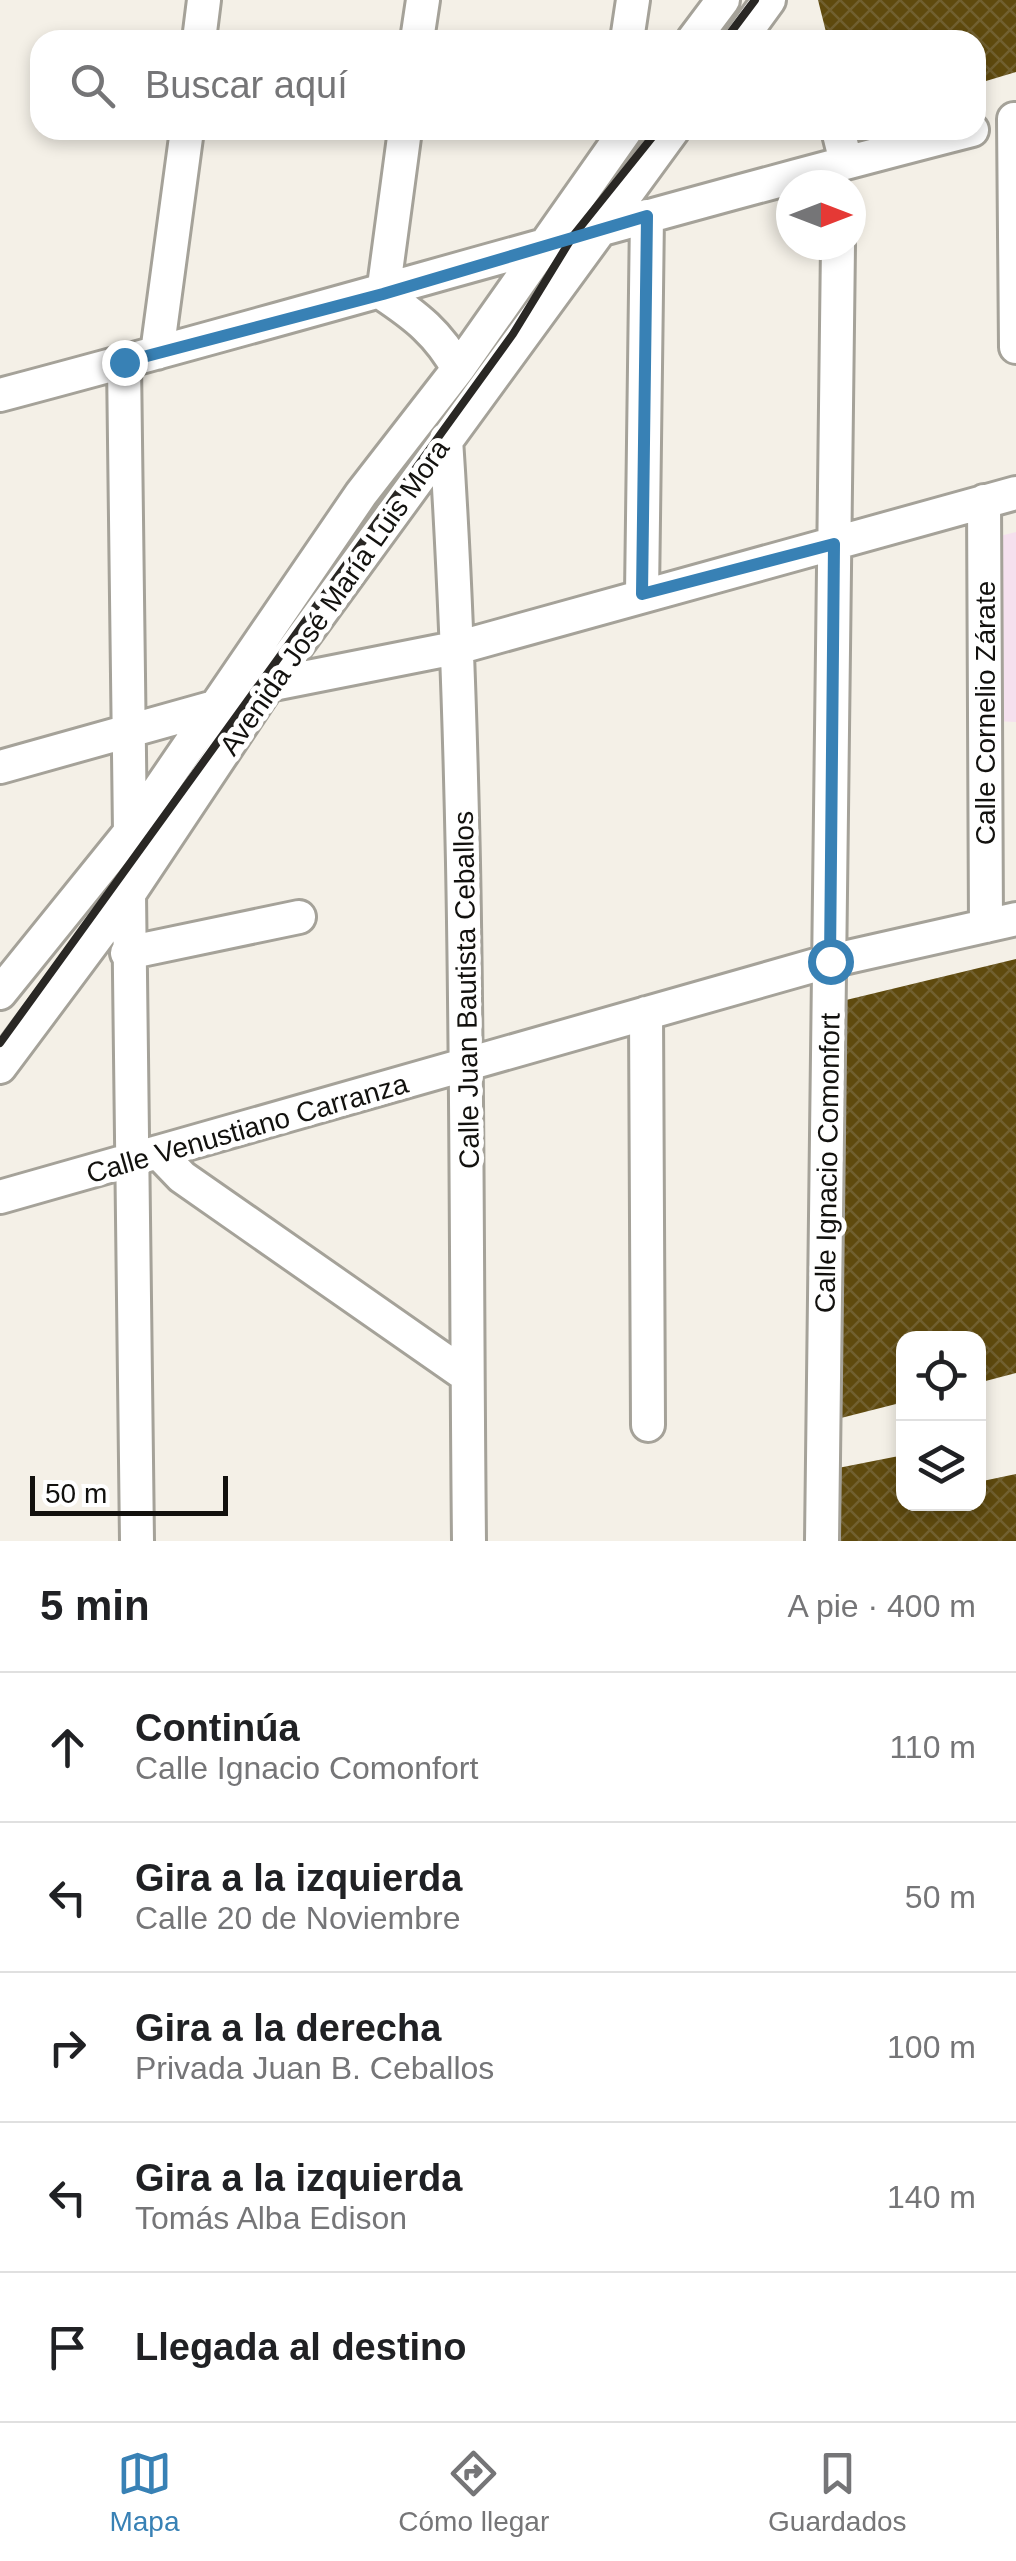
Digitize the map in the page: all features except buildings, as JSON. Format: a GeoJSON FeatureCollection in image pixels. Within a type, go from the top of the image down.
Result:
{"type":"FeatureCollection","features":[{"type":"Feature","properties":{"kind":"street"},"geometry":{"type":"LineString","coordinates":[[200,30],[204,0]]}},
{"type":"Feature","properties":{"kind":"street"},"geometry":{"type":"LineString","coordinates":[[418,30],[422,0]]}},
{"type":"Feature","properties":{"kind":"street"},"geometry":{"type":"LineString","coordinates":[[628,30],[633,0]]}},
{"type":"Feature","properties":{"kind":"street"},"geometry":{"type":"LineString","coordinates":[[701,30],[723,0]]}},
{"type":"Feature","properties":{"kind":"street"},"geometry":{"type":"LineString","coordinates":[[747,30],[769,0]]}},
{"type":"Feature","properties":{"kind":"street"},"geometry":{"type":"LineString","coordinates":[[986,127],[1015,119],[1016,348]]}},
{"type":"Feature","properties":{"kind":"street"},"geometry":{"type":"LineString","coordinates":[[157,353],[186,140]]}},
{"type":"Feature","properties":{"kind":"street"},"geometry":{"type":"LineString","coordinates":[[383,294],[404,140]]}},
{"type":"Feature","properties":{"kind":"street","name":"Avenida José María Luis Mora"},"geometry":{"type":"LineString","coordinates":[[0,993],[130,832],[361,494],[458,369],[615,140]]}},
{"type":"Feature","properties":{"kind":"street"},"geometry":{"type":"LineString","coordinates":[[602,227],[617,140]]}},
{"type":"Feature","properties":{"kind":"street","name":"Avenida José María Luis Mora"},"geometry":{"type":"LineString","coordinates":[[0,1066],[129,894],[268,685],[666,140]]}},
{"type":"Feature","properties":{"kind":"street"},"geometry":{"type":"LineString","coordinates":[[839,140],[841,170],[941,140]]}},
{"type":"Feature","properties":{"kind":"street"},"geometry":{"type":"LineString","coordinates":[[0,395],[383,294],[602,227],[776,185]]}},
{"type":"Feature","properties":{"kind":"street"},"geometry":{"type":"LineString","coordinates":[[642,594],[647,216]]}},
{"type":"Feature","properties":{"kind":"street","name":"Calle Ignacio Comonfort"},"geometry":{"type":"LineString","coordinates":[[822,1541],[838,260]]}},
{"type":"Feature","properties":{"kind":"street"},"geometry":{"type":"LineString","coordinates":[[383,294],[423,320],[444,343],[458,369]]}},
{"type":"Feature","properties":{"kind":"street"},"geometry":{"type":"LineString","coordinates":[[124,362],[130,832]]}},
{"type":"Feature","properties":{"kind":"street","name":"Calle Juan Bautista Ceballos"},"geometry":{"type":"LineString","coordinates":[[446,439],[460,648],[469,1065],[469,1541]]}},
{"type":"Feature","properties":{"kind":"street"},"geometry":{"type":"LineString","coordinates":[[268,685],[460,648],[1000,497]]}},
{"type":"Feature","properties":{"kind":"street","name":"Calle Cornelio Zárate"},"geometry":{"type":"LineString","coordinates":[[1000,497],[1001,922]]}},
{"type":"Feature","properties":{"kind":"street"},"geometry":{"type":"LineString","coordinates":[[0,766],[212,708]]}},
{"type":"Feature","properties":{"kind":"street"},"geometry":{"type":"LineString","coordinates":[[129,894],[127,953],[146,1157],[137,1541]]}},
{"type":"Feature","properties":{"kind":"street"},"geometry":{"type":"LineString","coordinates":[[127,953],[299,917]]}},
{"type":"Feature","properties":{"kind":"street","name":"Calle Venustiano Carranza"},"geometry":{"type":"LineString","coordinates":[[0,1198],[830,961],[1001,922]]}},
{"type":"Feature","properties":{"kind":"street"},"geometry":{"type":"LineString","coordinates":[[646,1013],[648,1425]]}},
{"type":"Feature","properties":{"kind":"street"},"geometry":{"type":"LineString","coordinates":[[146,1157],[182,1177],[468,1376]]}},
{"type":"Feature","properties":{"kind":"shaded area"},"geometry":{"type":"Polygon","coordinates":[[[1016,532],[1016,722],[994,721],[992,538],[1016,532]]]}},
{"type":"Feature","properties":{"kind":"railway"},"geometry":{"type":"LineString","coordinates":[[732,30],[755,0]]}},
{"type":"Feature","properties":{"kind":"railway"},"geometry":{"type":"LineString","coordinates":[[0,1043],[513,334],[573,236],[650,140]]}},
{"type":"Feature","properties":{"kind":"route"},"geometry":{"type":"LineString","coordinates":[[124,362],[383,294],[548,242],[647,216],[642,594],[834,544],[830,961]]}}]}
